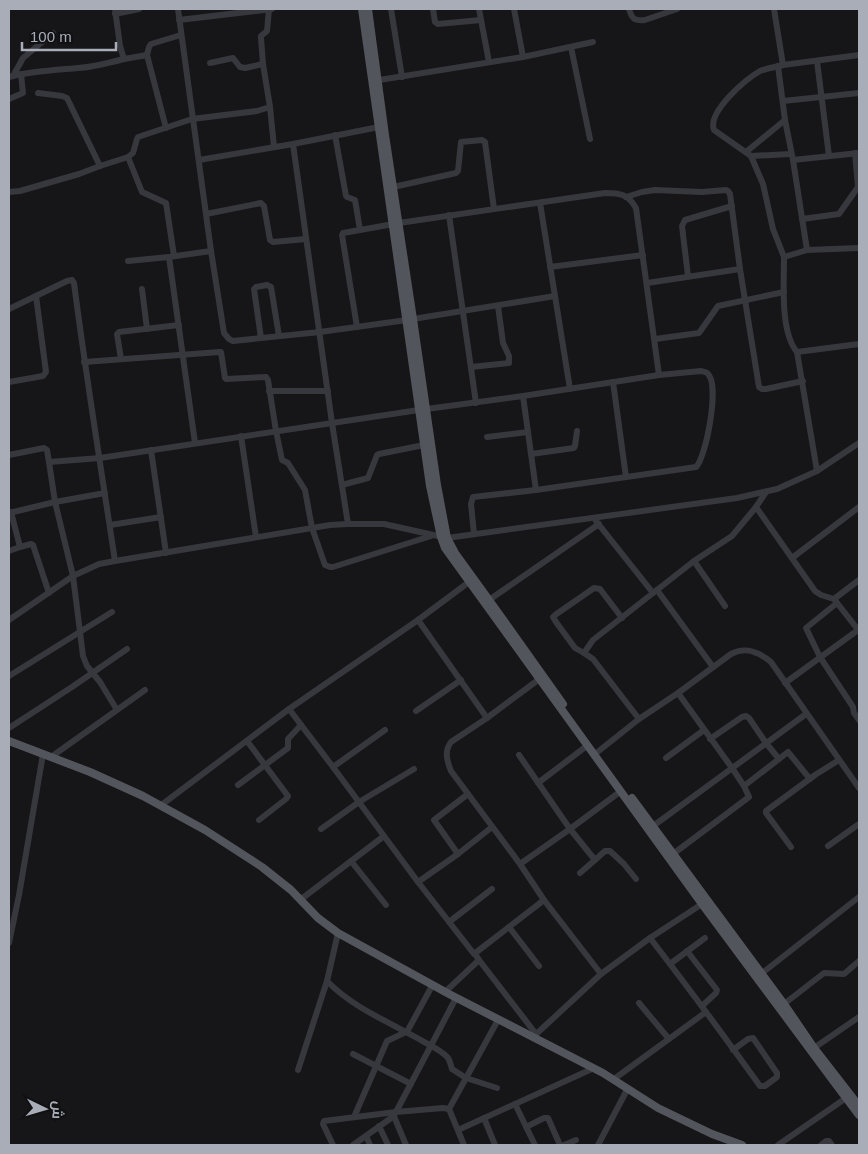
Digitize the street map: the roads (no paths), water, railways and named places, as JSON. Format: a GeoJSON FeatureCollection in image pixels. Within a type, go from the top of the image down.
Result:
{"type":"FeatureCollection","features":[{"type":"Feature","properties":{"kind":"main road"},"geometry":{"type":"LineString","coordinates":[[362,9],[375,81],[390,188]]}},
{"type":"Feature","properties":{"kind":"main road"},"geometry":{"type":"LineString","coordinates":[[368,9],[379,127],[396,223],[445,548],[597,752],[650,828],[848,1096],[859,1115]]}},
{"type":"Feature","properties":{"kind":"main road"},"geometry":{"type":"LineString","coordinates":[[423,410],[424,445],[430,486],[444,538],[489,600],[588,745],[597,752],[621,792],[673,854],[705,902],[784,1004],[812,1049]]}},
{"type":"Feature","properties":{"kind":"main road"},"geometry":{"type":"LineString","coordinates":[[9,741],[129,789],[205,830],[262,867],[291,890],[318,918],[338,934],[432,986],[498,1020],[535,1036],[594,1068],[658,1108],[712,1134],[742,1145]]}},
{"type":"Feature","properties":{"kind":"main road"},"geometry":{"type":"LineString","coordinates":[[848,1096],[859,1106]]}},
{"type":"Feature","properties":{"kind":"street"},"geometry":{"type":"LineString","coordinates":[[124,58],[115,11],[139,9]]}},
{"type":"Feature","properties":{"kind":"street"},"geometry":{"type":"LineString","coordinates":[[178,9],[211,251],[224,333],[229,339],[233,341],[320,332],[410,320],[555,296]]}},
{"type":"Feature","properties":{"kind":"street"},"geometry":{"type":"LineString","coordinates":[[269,9],[267,31],[260,38],[274,147]]}},
{"type":"Feature","properties":{"kind":"street"},"geometry":{"type":"LineString","coordinates":[[179,20],[273,9]]}},
{"type":"Feature","properties":{"kind":"street"},"geometry":{"type":"LineString","coordinates":[[391,9],[402,77]]}},
{"type":"Feature","properties":{"kind":"street"},"geometry":{"type":"LineString","coordinates":[[433,9],[435,22],[438,24],[481,20]]}},
{"type":"Feature","properties":{"kind":"street"},"geometry":{"type":"LineString","coordinates":[[479,9],[489,62]]}},
{"type":"Feature","properties":{"kind":"street"},"geometry":{"type":"LineString","coordinates":[[514,9],[523,57]]}},
{"type":"Feature","properties":{"kind":"street"},"geometry":{"type":"LineString","coordinates":[[629,9],[631,16],[640,20],[677,9]]}},
{"type":"Feature","properties":{"kind":"street"},"geometry":{"type":"LineString","coordinates":[[774,9],[785,120],[807,250]]}},
{"type":"Feature","properties":{"kind":"street"},"geometry":{"type":"LineString","coordinates":[[11,77],[22,58],[53,33]]}},
{"type":"Feature","properties":{"kind":"street"},"geometry":{"type":"LineString","coordinates":[[166,128],[147,56],[151,44],[181,35]]}},
{"type":"Feature","properties":{"kind":"street"},"geometry":{"type":"LineString","coordinates":[[375,81],[523,57],[593,42]]}},
{"type":"Feature","properties":{"kind":"street"},"geometry":{"type":"LineString","coordinates":[[572,46],[590,139]]}},
{"type":"Feature","properties":{"kind":"street"},"geometry":{"type":"LineString","coordinates":[[817,471],[797,352],[786,328],[784,257],[773,229],[763,184],[748,154],[714,130],[712,124],[724,102],[740,85],[762,70],[859,55]]}},
{"type":"Feature","properties":{"kind":"street"},"geometry":{"type":"LineString","coordinates":[[11,77],[21,74],[96,66],[124,58],[147,56]]}},
{"type":"Feature","properties":{"kind":"street"},"geometry":{"type":"LineString","coordinates":[[210,63],[233,58],[240,67],[245,68],[263,64]]}},
{"type":"Feature","properties":{"kind":"street"},"geometry":{"type":"LineString","coordinates":[[817,61],[829,156]]}},
{"type":"Feature","properties":{"kind":"street"},"geometry":{"type":"LineString","coordinates":[[9,99],[23,93],[21,74]]}},
{"type":"Feature","properties":{"kind":"street"},"geometry":{"type":"LineString","coordinates":[[38,93],[67,98],[100,166]]}},
{"type":"Feature","properties":{"kind":"street"},"geometry":{"type":"LineString","coordinates":[[783,101],[859,93]]}},
{"type":"Feature","properties":{"kind":"street"},"geometry":{"type":"LineString","coordinates":[[9,192],[79,174],[128,157],[133,153],[138,137],[192,119],[257,111],[270,107]]}},
{"type":"Feature","properties":{"kind":"street"},"geometry":{"type":"LineString","coordinates":[[748,154],[785,120]]}},
{"type":"Feature","properties":{"kind":"street"},"geometry":{"type":"LineString","coordinates":[[199,160],[379,127]]}},
{"type":"Feature","properties":{"kind":"street"},"geometry":{"type":"LineString","coordinates":[[335,136],[346,196],[356,200],[360,230]]}},
{"type":"Feature","properties":{"kind":"street"},"geometry":{"type":"LineString","coordinates":[[390,188],[456,173],[458,171],[460,142],[482,140],[485,142],[494,209]]}},
{"type":"Feature","properties":{"kind":"street"},"geometry":{"type":"LineString","coordinates":[[292,144],[348,524]]}},
{"type":"Feature","properties":{"kind":"street"},"geometry":{"type":"LineString","coordinates":[[748,154],[792,157],[857,153],[858,187],[839,214],[802,219]]}},
{"type":"Feature","properties":{"kind":"street"},"geometry":{"type":"LineString","coordinates":[[128,157],[142,192],[166,203],[178,325],[195,443]]}},
{"type":"Feature","properties":{"kind":"street"},"geometry":{"type":"LineString","coordinates":[[626,197],[654,190],[728,191],[732,206],[759,387],[766,389],[803,381]]}},
{"type":"Feature","properties":{"kind":"street"},"geometry":{"type":"LineString","coordinates":[[357,327],[343,233],[396,223],[605,193],[622,194],[633,202],[636,208],[659,375]]}},
{"type":"Feature","properties":{"kind":"street"},"geometry":{"type":"LineString","coordinates":[[206,214],[261,203],[264,206],[270,240],[274,242],[306,239]]}},
{"type":"Feature","properties":{"kind":"street"},"geometry":{"type":"LineString","coordinates":[[540,203],[570,389]]}},
{"type":"Feature","properties":{"kind":"street"},"geometry":{"type":"LineString","coordinates":[[688,276],[683,222],[732,206]]}},
{"type":"Feature","properties":{"kind":"street"},"geometry":{"type":"LineString","coordinates":[[449,215],[476,403]]}},
{"type":"Feature","properties":{"kind":"street"},"geometry":{"type":"LineString","coordinates":[[784,257],[807,250],[859,248]]}},
{"type":"Feature","properties":{"kind":"street"},"geometry":{"type":"LineString","coordinates":[[128,261],[211,251]]}},
{"type":"Feature","properties":{"kind":"street"},"geometry":{"type":"LineString","coordinates":[[550,267],[643,255]]}},
{"type":"Feature","properties":{"kind":"street"},"geometry":{"type":"LineString","coordinates":[[647,283],[740,269]]}},
{"type":"Feature","properties":{"kind":"street"},"geometry":{"type":"LineString","coordinates":[[9,309],[67,281],[70,280],[74,283],[84,362],[115,561]]}},
{"type":"Feature","properties":{"kind":"street"},"geometry":{"type":"LineString","coordinates":[[262,338],[254,289],[256,286],[267,285],[271,287],[279,336]]}},
{"type":"Feature","properties":{"kind":"street"},"geometry":{"type":"LineString","coordinates":[[142,288],[147,329]]}},
{"type":"Feature","properties":{"kind":"street"},"geometry":{"type":"LineString","coordinates":[[655,339],[699,333],[716,307],[784,292]]}},
{"type":"Feature","properties":{"kind":"street"},"geometry":{"type":"LineString","coordinates":[[9,382],[44,376],[46,372],[36,296]]}},
{"type":"Feature","properties":{"kind":"street"},"geometry":{"type":"LineString","coordinates":[[471,367],[509,363],[510,356],[503,343],[498,306]]}},
{"type":"Feature","properties":{"kind":"street"},"geometry":{"type":"LineString","coordinates":[[121,359],[117,334],[119,332],[178,325]]}},
{"type":"Feature","properties":{"kind":"street"},"geometry":{"type":"LineString","coordinates":[[797,352],[859,344]]}},
{"type":"Feature","properties":{"kind":"street"},"geometry":{"type":"LineString","coordinates":[[84,362],[221,352],[225,378],[266,377],[282,460],[288,464],[305,490],[312,528],[325,565],[330,567],[432,535]]}},
{"type":"Feature","properties":{"kind":"street"},"geometry":{"type":"LineString","coordinates":[[49,462],[100,458],[659,375],[701,371],[710,375],[714,389],[712,411],[701,460],[696,467],[473,498],[471,504],[474,534]]}},
{"type":"Feature","properties":{"kind":"street"},"geometry":{"type":"LineString","coordinates":[[613,382],[626,477]]}},
{"type":"Feature","properties":{"kind":"street"},"geometry":{"type":"LineString","coordinates":[[270,391],[328,391]]}},
{"type":"Feature","properties":{"kind":"street"},"geometry":{"type":"LineString","coordinates":[[523,396],[536,490]]}},
{"type":"Feature","properties":{"kind":"street"},"geometry":{"type":"LineString","coordinates":[[531,454],[574,448],[577,431]]}},
{"type":"Feature","properties":{"kind":"street"},"geometry":{"type":"LineString","coordinates":[[487,437],[528,432]]}},
{"type":"Feature","properties":{"kind":"street"},"geometry":{"type":"LineString","coordinates":[[241,436],[256,537]]}},
{"type":"Feature","properties":{"kind":"street"},"geometry":{"type":"LineString","coordinates":[[9,619],[73,576],[99,564],[312,528],[348,524],[384,524],[444,538],[737,498],[777,489],[817,471],[859,443]]}},
{"type":"Feature","properties":{"kind":"street"},"geometry":{"type":"LineString","coordinates":[[342,486],[368,478],[378,455],[424,445]]}},
{"type":"Feature","properties":{"kind":"street"},"geometry":{"type":"LineString","coordinates":[[9,455],[44,448],[47,450],[54,502],[73,576],[84,660],[117,710]]}},
{"type":"Feature","properties":{"kind":"street"},"geometry":{"type":"LineString","coordinates":[[151,450],[166,553]]}},
{"type":"Feature","properties":{"kind":"street"},"geometry":{"type":"LineString","coordinates":[[584,653],[593,640],[694,561],[732,536],[766,492]]}},
{"type":"Feature","properties":{"kind":"street"},"geometry":{"type":"LineString","coordinates":[[20,547],[10,513],[54,502],[105,493]]}},
{"type":"Feature","properties":{"kind":"street"},"geometry":{"type":"LineString","coordinates":[[756,507],[816,591],[836,601],[859,630],[785,683]]}},
{"type":"Feature","properties":{"kind":"street"},"geometry":{"type":"LineString","coordinates":[[792,558],[859,508]]}},
{"type":"Feature","properties":{"kind":"street"},"geometry":{"type":"LineString","coordinates":[[110,525],[161,518]]}},
{"type":"Feature","properties":{"kind":"street"},"geometry":{"type":"LineString","coordinates":[[594,518],[713,667]]}},
{"type":"Feature","properties":{"kind":"street"},"geometry":{"type":"LineString","coordinates":[[489,600],[599,524]]}},
{"type":"Feature","properties":{"kind":"street"},"geometry":{"type":"LineString","coordinates":[[9,551],[33,545],[49,593]]}},
{"type":"Feature","properties":{"kind":"street"},"geometry":{"type":"LineString","coordinates":[[694,561],[725,606]]}},
{"type":"Feature","properties":{"kind":"street"},"geometry":{"type":"LineString","coordinates":[[859,580],[806,628],[820,657],[853,706],[854,713],[859,720]]}},
{"type":"Feature","properties":{"kind":"street"},"geometry":{"type":"LineString","coordinates":[[160,806],[289,710],[469,582]]}},
{"type":"Feature","properties":{"kind":"street"},"geometry":{"type":"LineString","coordinates":[[622,618],[598,588],[594,588],[553,617],[575,648],[593,659],[640,719]]}},
{"type":"Feature","properties":{"kind":"street"},"geometry":{"type":"LineString","coordinates":[[9,676],[112,612]]}},
{"type":"Feature","properties":{"kind":"street"},"geometry":{"type":"LineString","coordinates":[[418,620],[487,718]]}},
{"type":"Feature","properties":{"kind":"street"},"geometry":{"type":"LineString","coordinates":[[9,728],[127,649]]}},
{"type":"Feature","properties":{"kind":"street"},"geometry":{"type":"LineString","coordinates":[[597,752],[731,654],[737,651],[754,651],[763,655],[771,662],[839,760],[856,779],[859,788]]}},
{"type":"Feature","properties":{"kind":"street"},"geometry":{"type":"LineString","coordinates":[[541,678],[451,742],[446,752],[448,763],[451,771],[520,864],[544,900],[601,974]]}},
{"type":"Feature","properties":{"kind":"street"},"geometry":{"type":"LineString","coordinates":[[416,711],[461,680]]}},
{"type":"Feature","properties":{"kind":"street"},"geometry":{"type":"LineString","coordinates":[[9,943],[47,756],[145,690]]}},
{"type":"Feature","properties":{"kind":"street"},"geometry":{"type":"LineString","coordinates":[[673,854],[748,798],[744,786],[732,768],[678,694]]}},
{"type":"Feature","properties":{"kind":"street"},"geometry":{"type":"LineString","coordinates":[[289,710],[535,1036],[601,974],[650,938],[705,902]]}},
{"type":"Feature","properties":{"kind":"street"},"geometry":{"type":"LineString","coordinates":[[650,828],[806,714]]}},
{"type":"Feature","properties":{"kind":"street"},"geometry":{"type":"LineString","coordinates":[[710,739],[745,716],[749,718],[779,759]]}},
{"type":"Feature","properties":{"kind":"street"},"geometry":{"type":"LineString","coordinates":[[238,785],[288,748],[288,739],[301,725]]}},
{"type":"Feature","properties":{"kind":"street"},"geometry":{"type":"LineString","coordinates":[[333,767],[386,730]]}},
{"type":"Feature","properties":{"kind":"street"},"geometry":{"type":"LineString","coordinates":[[666,758],[704,730]]}},
{"type":"Feature","properties":{"kind":"street"},"geometry":{"type":"LineString","coordinates":[[247,741],[288,797],[259,820]]}},
{"type":"Feature","properties":{"kind":"street"},"geometry":{"type":"LineString","coordinates":[[538,783],[588,745]]}},
{"type":"Feature","properties":{"kind":"street"},"geometry":{"type":"LineString","coordinates":[[744,786],[787,752],[810,779]]}},
{"type":"Feature","properties":{"kind":"street"},"geometry":{"type":"LineString","coordinates":[[519,755],[570,829],[595,860]]}},
{"type":"Feature","properties":{"kind":"street"},"geometry":{"type":"LineString","coordinates":[[791,847],[766,812],[839,760]]}},
{"type":"Feature","properties":{"kind":"street"},"geometry":{"type":"LineString","coordinates":[[321,829],[359,802],[414,769]]}},
{"type":"Feature","properties":{"kind":"street"},"geometry":{"type":"LineString","coordinates":[[520,864],[621,792]]}},
{"type":"Feature","properties":{"kind":"street"},"geometry":{"type":"LineString","coordinates":[[458,854],[434,820],[468,794]]}},
{"type":"Feature","properties":{"kind":"street"},"geometry":{"type":"LineString","coordinates":[[828,846],[859,824]]}},
{"type":"Feature","properties":{"kind":"street"},"geometry":{"type":"LineString","coordinates":[[418,882],[492,827]]}},
{"type":"Feature","properties":{"kind":"street"},"geometry":{"type":"LineString","coordinates":[[300,900],[384,836]]}},
{"type":"Feature","properties":{"kind":"street"},"geometry":{"type":"LineString","coordinates":[[580,872],[605,851],[610,851],[636,879]]}},
{"type":"Feature","properties":{"kind":"street"},"geometry":{"type":"LineString","coordinates":[[351,861],[386,905]]}},
{"type":"Feature","properties":{"kind":"street"},"geometry":{"type":"LineString","coordinates":[[449,922],[492,889]]}},
{"type":"Feature","properties":{"kind":"street"},"geometry":{"type":"LineString","coordinates":[[761,974],[859,898]]}},
{"type":"Feature","properties":{"kind":"street"},"geometry":{"type":"LineString","coordinates":[[444,992],[509,927],[544,900]]}},
{"type":"Feature","properties":{"kind":"street"},"geometry":{"type":"LineString","coordinates":[[509,927],[539,966]]}},
{"type":"Feature","properties":{"kind":"street"},"geometry":{"type":"LineString","coordinates":[[298,1070],[326,981],[338,934]]}},
{"type":"Feature","properties":{"kind":"street"},"geometry":{"type":"LineString","coordinates":[[650,938],[704,1009],[733,1050],[760,1086],[764,1086],[777,1077],[777,1073],[753,1038],[748,1039],[733,1050]]}},
{"type":"Feature","properties":{"kind":"street"},"geometry":{"type":"LineString","coordinates":[[670,964],[705,938]]}},
{"type":"Feature","properties":{"kind":"street"},"geometry":{"type":"LineString","coordinates":[[614,1079],[669,1039],[704,1009],[716,993],[717,990],[687,951]]}},
{"type":"Feature","properties":{"kind":"street"},"geometry":{"type":"LineString","coordinates":[[784,1004],[824,974],[844,974],[859,961]]}},
{"type":"Feature","properties":{"kind":"street"},"geometry":{"type":"LineString","coordinates":[[326,981],[354,1004],[431,1046],[448,1058],[452,1069],[466,1078],[497,1088]]}},
{"type":"Feature","properties":{"kind":"street"},"geometry":{"type":"LineString","coordinates":[[354,1117],[387,1041],[406,1032],[432,986]]}},
{"type":"Feature","properties":{"kind":"street"},"geometry":{"type":"LineString","coordinates":[[353,1145],[394,1114],[456,998]]}},
{"type":"Feature","properties":{"kind":"street"},"geometry":{"type":"LineString","coordinates":[[639,1003],[669,1039]]}},
{"type":"Feature","properties":{"kind":"street"},"geometry":{"type":"LineString","coordinates":[[812,1049],[859,1017]]}},
{"type":"Feature","properties":{"kind":"street"},"geometry":{"type":"LineString","coordinates":[[449,1109],[498,1020]]}},
{"type":"Feature","properties":{"kind":"street"},"geometry":{"type":"LineString","coordinates":[[353,1054],[411,1084]]}},
{"type":"Feature","properties":{"kind":"street"},"geometry":{"type":"LineString","coordinates":[[458,1130],[594,1068]]}},
{"type":"Feature","properties":{"kind":"street"},"geometry":{"type":"LineString","coordinates":[[598,1145],[628,1088]]}},
{"type":"Feature","properties":{"kind":"street"},"geometry":{"type":"LineString","coordinates":[[778,1145],[848,1096]]}},
{"type":"Feature","properties":{"kind":"street"},"geometry":{"type":"LineString","coordinates":[[515,1104],[535,1145]]}},
{"type":"Feature","properties":{"kind":"street"},"geometry":{"type":"LineString","coordinates":[[333,1145],[322,1124],[324,1121],[443,1108],[449,1109]]}},
{"type":"Feature","properties":{"kind":"street"},"geometry":{"type":"LineString","coordinates":[[449,1109],[464,1145]]}},
{"type":"Feature","properties":{"kind":"street"},"geometry":{"type":"LineString","coordinates":[[394,1114],[406,1145]]}},
{"type":"Feature","properties":{"kind":"street"},"geometry":{"type":"LineString","coordinates":[[484,1118],[496,1145]]}},
{"type":"Feature","properties":{"kind":"street"},"geometry":{"type":"LineString","coordinates":[[526,1127],[544,1118],[548,1118],[562,1145],[576,1140]]}},
{"type":"Feature","properties":{"kind":"street"},"geometry":{"type":"LineString","coordinates":[[379,1126],[388,1145]]}},
{"type":"Feature","properties":{"kind":"street"},"geometry":{"type":"LineString","coordinates":[[366,1136],[370,1145]]}},
{"type":"Feature","properties":{"kind":"street"},"geometry":{"type":"LineString","coordinates":[[821,1145],[826,1141],[832,1145]]}}]}
